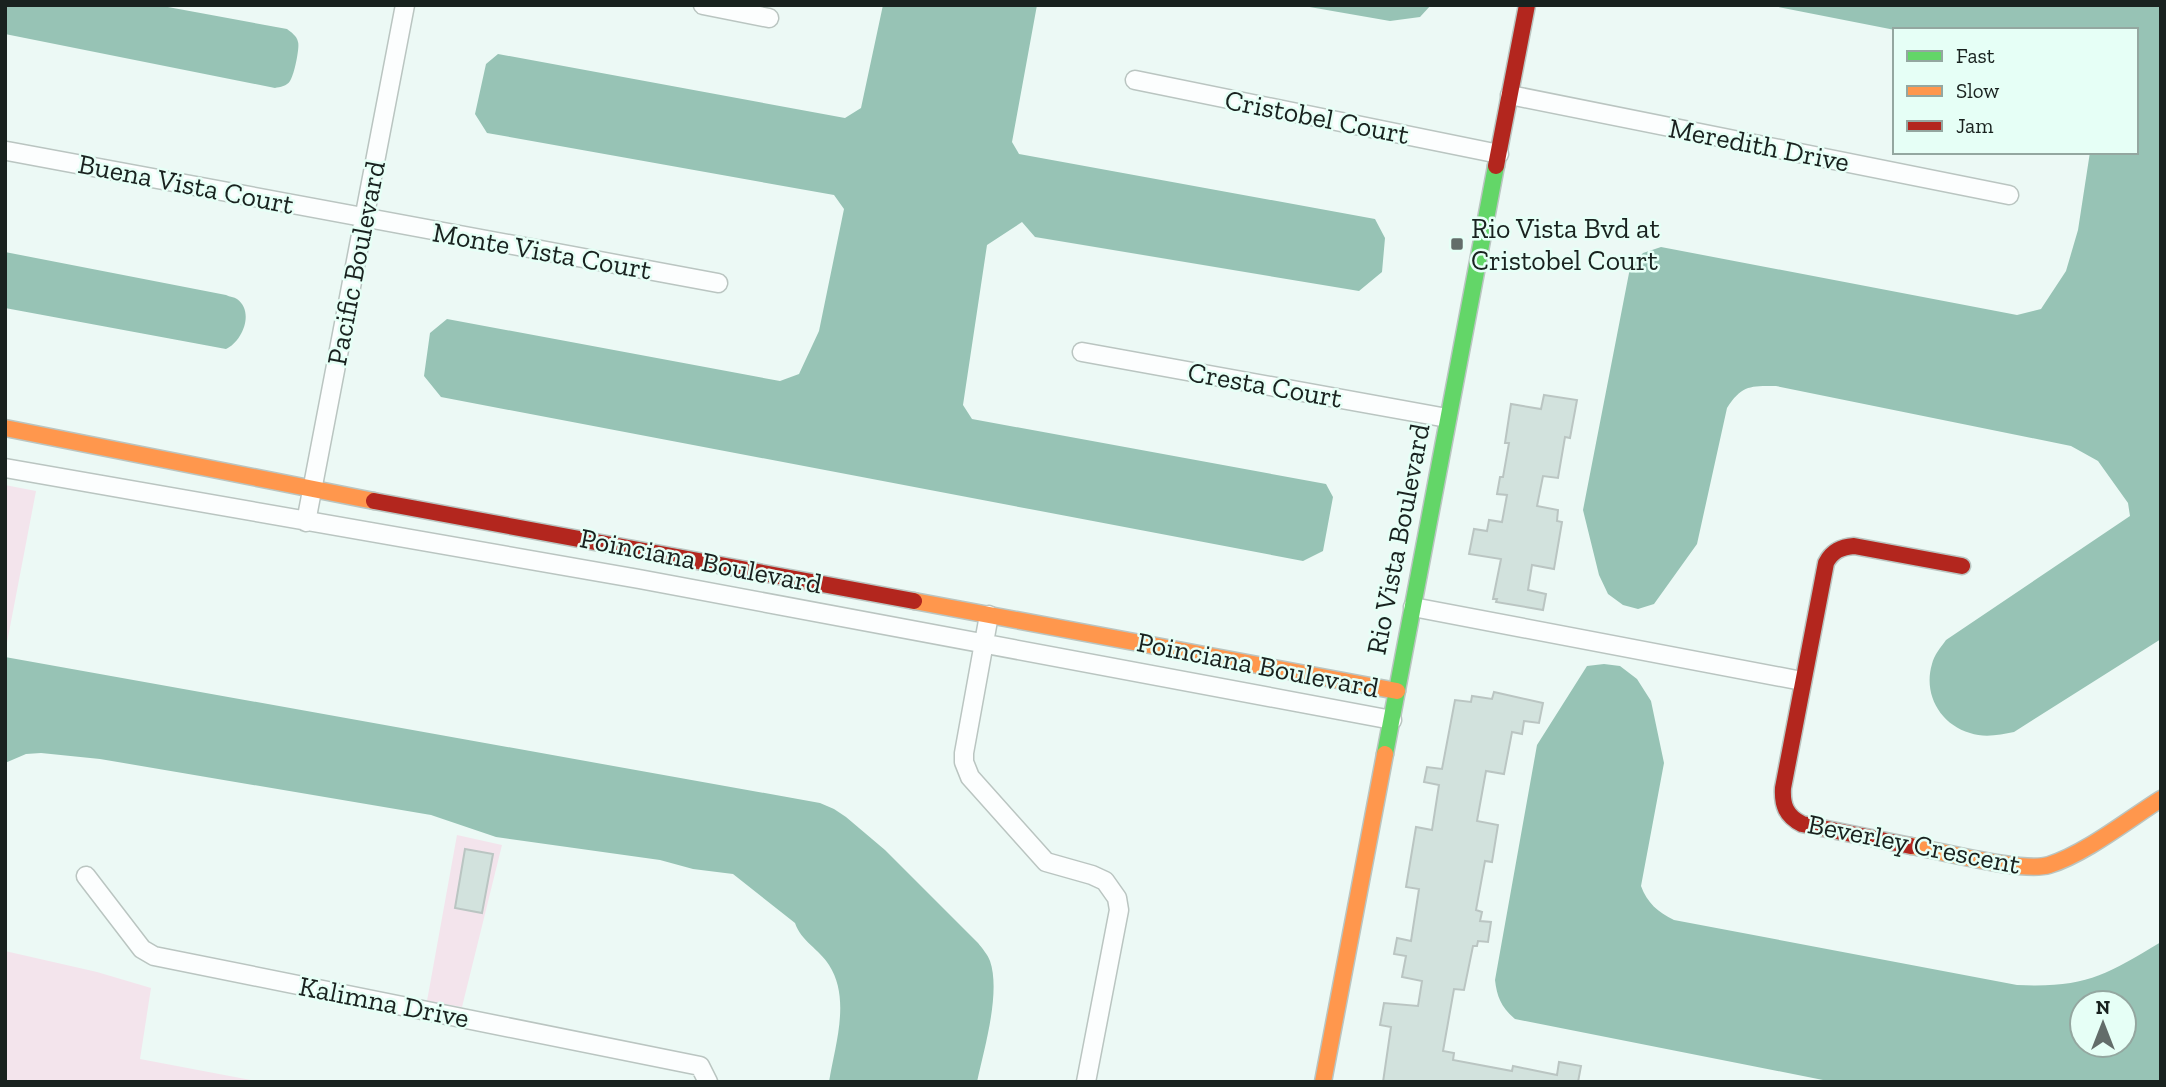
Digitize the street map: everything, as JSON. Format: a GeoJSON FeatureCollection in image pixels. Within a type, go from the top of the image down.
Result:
{"type":"FeatureCollection","features":[{"type":"Feature","properties":{"kind":"street","name":"Pacific Boulevard"},"geometry":{"type":"LineString","coordinates":[[306,522],[405,5]]}},
{"type":"Feature","properties":{"kind":"street"},"geometry":{"type":"LineString","coordinates":[[704,5],[769,18]]}},
{"type":"Feature","properties":{"kind":"street","name":"Rio Vista Boulevard"},"geometry":{"type":"LineString","coordinates":[[1323,1082],[1527,5]]}},
{"type":"Feature","properties":{"kind":"street","name":"Cristobel Court"},"geometry":{"type":"LineString","coordinates":[[1135,80],[1499,154]]}},
{"type":"Feature","properties":{"kind":"street","name":"Meredith Drive"},"geometry":{"type":"LineString","coordinates":[[1510,95],[2009,195]]}},
{"type":"Feature","properties":{"kind":"street","name":"Buena Vista Court"},"geometry":{"type":"LineString","coordinates":[[7,151],[365,218]]}},
{"type":"Feature","properties":{"kind":"street","name":"Monte Vista Court"},"geometry":{"type":"LineString","coordinates":[[365,218],[718,283]]}},
{"type":"Feature","properties":{"kind":"street","name":"Cresta Court"},"geometry":{"type":"LineString","coordinates":[[1082,352],[1447,418]]}},
{"type":"Feature","properties":{"kind":"street","name":"Poinciana Boulevard"},"geometry":{"type":"LineString","coordinates":[[5,428],[312,489],[1396,691]]}},
{"type":"Feature","properties":{"kind":"street","name":"Poinciana Boulevard"},"geometry":{"type":"LineString","coordinates":[[5,468],[639,579],[1392,720]]}},
{"type":"Feature","properties":{"kind":"street","name":"Beverley Crescent"},"geometry":{"type":"LineString","coordinates":[[1962,566],[1854,547],[1835,550],[1826,563],[1802,681],[1782,799],[1788,816],[1797,823],[1984,860],[2036,867],[2049,865],[2073,855],[2161,799]]}},
{"type":"Feature","properties":{"kind":"street"},"geometry":{"type":"LineString","coordinates":[[639,579],[645,550]]}},
{"type":"Feature","properties":{"kind":"street"},"geometry":{"type":"LineString","coordinates":[[1413,607],[1802,681]]}},
{"type":"Feature","properties":{"kind":"street"},"geometry":{"type":"LineString","coordinates":[[989,615],[964,753],[964,762],[970,777],[1046,862],[1104,881],[1116,898],[1119,910],[1086,1082]]}},
{"type":"Feature","properties":{"kind":"street","name":"Kalimna Drive"},"geometry":{"type":"LineString","coordinates":[[86,876],[142,950],[154,956],[700,1066],[708,1082]]}},
{"type":"Feature","properties":{"kind":"shaded area"},"geometry":{"type":"Polygon","coordinates":[[[5,5],[157,5],[287,29],[297,40],[297,55],[290,81],[275,88],[5,34],[5,5]]]}},
{"type":"Feature","properties":{"kind":"shaded area"},"geometry":{"type":"Polygon","coordinates":[[[883,5],[1037,5],[1012,142],[1019,154],[1375,219],[1385,238],[1382,272],[1359,291],[1035,237],[1022,222],[987,245],[963,405],[972,419],[1326,484],[1333,497],[1323,551],[1303,561],[441,397],[424,376],[430,333],[447,319],[780,381],[799,374],[819,331],[844,209],[834,195],[487,133],[475,114],[486,64],[498,54],[845,118],[861,108],[883,5]]]}},
{"type":"Feature","properties":{"kind":"shaded area"},"geometry":{"type":"Polygon","coordinates":[[[1298,5],[1431,5],[1420,17],[1390,21],[1298,5]]]}},
{"type":"Feature","properties":{"kind":"shaded area"},"geometry":{"type":"Polygon","coordinates":[[[1768,5],[2161,5],[2161,639],[2014,732],[1998,735],[1970,733],[1959,729],[1942,715],[1932,697],[1932,664],[1946,640],[2130,516],[2128,503],[2098,461],[2071,446],[1776,386],[1747,388],[1737,395],[1727,408],[1697,544],[1654,604],[1638,609],[1623,605],[1608,594],[1599,575],[1583,510],[1630,268],[1643,253],[1661,247],[2017,315],[2041,309],[2066,271],[2078,230],[2090,154],[2138,154],[2138,28],[1893,30],[1768,5]]]}},
{"type":"Feature","properties":{"kind":"shaded area"},"geometry":{"type":"Polygon","coordinates":[[[5,252],[226,295],[237,299],[242,305],[246,319],[244,326],[237,340],[226,349],[5,308],[5,252]]]}},
{"type":"Feature","properties":{"kind":"shaded area"},"geometry":{"type":"Polygon","coordinates":[[[5,485],[36,491],[5,653],[5,485]]]}},
{"type":"Feature","properties":{"kind":"shaded area"},"geometry":{"type":"Polygon","coordinates":[[[5,657],[820,803],[834,809],[885,850],[988,956],[993,974],[993,1005],[977,1082],[829,1082],[840,1022],[836,978],[825,959],[801,935],[795,923],[733,874],[693,869],[660,860],[496,837],[431,815],[100,759],[41,753],[26,754],[5,763],[5,657]]]}},
{"type":"Feature","properties":{"kind":"shaded area"},"geometry":{"type":"Polygon","coordinates":[[[1587,666],[1620,666],[1637,679],[1651,701],[1664,763],[1641,886],[1650,902],[1674,920],[2017,985],[2077,982],[2108,971],[2161,942],[2161,1082],[1833,1082],[1515,1019],[1500,1001],[1495,980],[1537,745],[1587,666]]]}},
{"type":"Feature","properties":{"kind":"shaded area"},"geometry":{"type":"Polygon","coordinates":[[[457,835],[502,845],[462,1007],[427,1001],[457,835]]]}},
{"type":"Feature","properties":{"kind":"shaded area"},"geometry":{"type":"Polygon","coordinates":[[[5,951],[97,972],[151,988],[140,1059],[261,1082],[5,1082],[5,951]]]}},
{"type":"Feature","properties":{"kind":"building"},"geometry":{"type":"Polygon","coordinates":[[[1544,395],[1577,400],[1570,438],[1565,437],[1558,478],[1543,476],[1537,506],[1558,510],[1557,521],[1562,522],[1554,569],[1532,565],[1528,590],[1546,594],[1543,610],[1496,602],[1497,599],[1493,599],[1501,559],[1469,554],[1474,529],[1487,531],[1489,520],[1502,522],[1507,495],[1497,494],[1509,443],[1505,443],[1511,404],[1541,409],[1544,395]]]}},
{"type":"Feature","properties":{"kind":"building"},"geometry":{"type":"Polygon","coordinates":[[[1494,692],[1543,703],[1539,723],[1524,721],[1522,734],[1512,732],[1504,774],[1486,771],[1477,821],[1498,825],[1492,862],[1485,861],[1476,910],[1482,912],[1480,921],[1491,922],[1488,942],[1478,941],[1477,946],[1473,946],[1464,990],[1454,989],[1443,1051],[1454,1053],[1453,1060],[1512,1071],[1513,1066],[1557,1075],[1559,1062],[1581,1066],[1578,1082],[1383,1082],[1391,1027],[1380,1025],[1384,1003],[1418,1006],[1422,981],[1402,977],[1406,956],[1394,954],[1397,938],[1411,941],[1419,889],[1406,887],[1416,827],[1432,830],[1439,785],[1424,782],[1427,767],[1442,769],[1455,700],[1471,702],[1472,696],[1492,699],[1494,692]]]}},
{"type":"Feature","properties":{"kind":"building"},"geometry":{"type":"Polygon","coordinates":[[[465,849],[493,854],[482,913],[455,908],[465,849]]]}},
{"type":"Feature","properties":{"kind":"traffic: fast"},"geometry":{"type":"LineString","coordinates":[[1385,754],[1496,166]]}},
{"type":"Feature","properties":{"kind":"traffic: slow"},"geometry":{"type":"LineString","coordinates":[[5,428],[374,501]]}},
{"type":"Feature","properties":{"kind":"traffic: slow"},"geometry":{"type":"LineString","coordinates":[[914,601],[1397,691]]}},
{"type":"Feature","properties":{"kind":"traffic: slow"},"geometry":{"type":"LineString","coordinates":[[1323,1082],[1385,754]]}},
{"type":"Feature","properties":{"kind":"traffic: slow"},"geometry":{"type":"LineString","coordinates":[[1911,846],[2002,864],[2037,867],[2049,865],[2092,845],[2161,799]]}},
{"type":"Feature","properties":{"kind":"traffic: jam"},"geometry":{"type":"LineString","coordinates":[[1496,166],[1527,5]]}},
{"type":"Feature","properties":{"kind":"traffic: jam"},"geometry":{"type":"LineString","coordinates":[[374,501],[914,601]]}},
{"type":"Feature","properties":{"kind":"traffic: jam"},"geometry":{"type":"LineString","coordinates":[[1911,846],[1802,824],[1786,809],[1783,788],[1826,563],[1831,555],[1854,546],[1962,566]]}},
{"type":"Feature","properties":{"kind":"place","name":"Rio Vista Bvd at Cristobel Court"},"geometry":{"type":"Point","coordinates":[1457,244]}}]}
